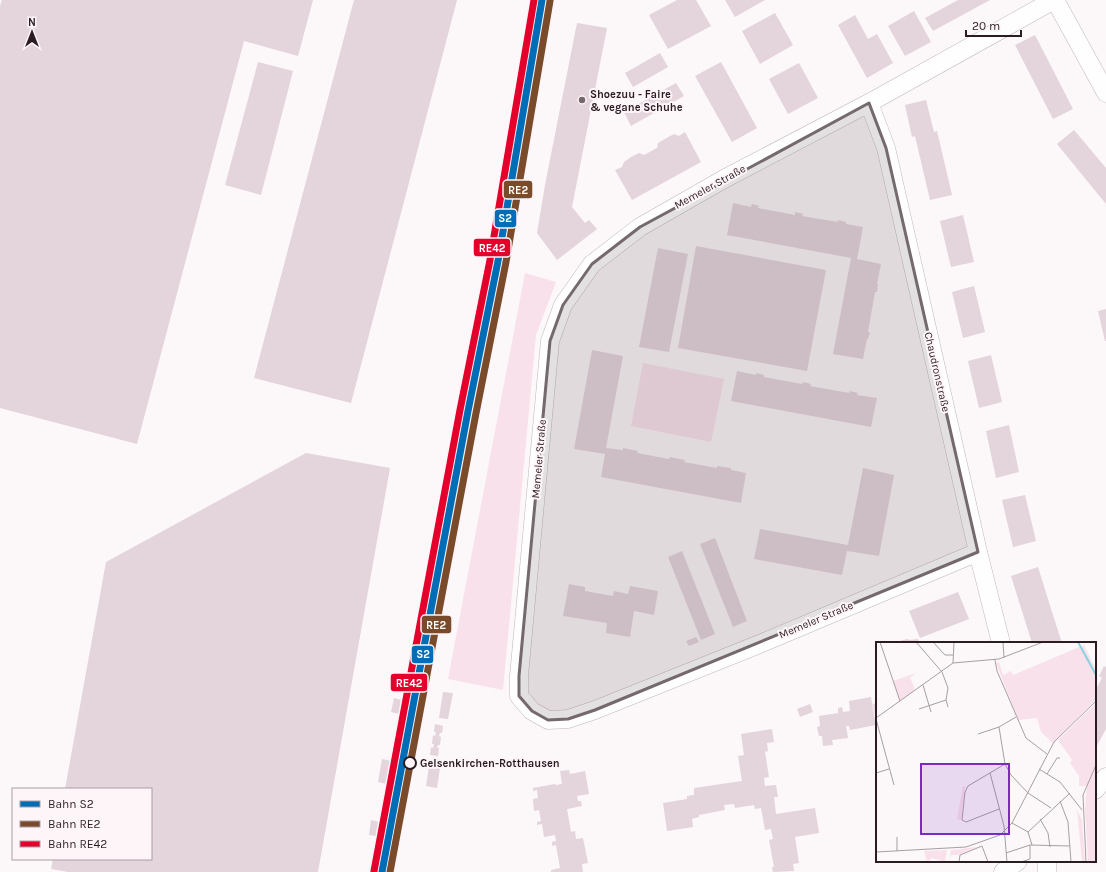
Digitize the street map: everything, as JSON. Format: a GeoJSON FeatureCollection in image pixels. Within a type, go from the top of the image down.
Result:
{"type":"FeatureCollection","features":[{"type":"Feature","properties":{"kind":"street"},"geometry":{"type":"LineString","coordinates":[[1054,0],[1106,93]]}},
{"type":"Feature","properties":{"kind":"street","name":"Memeler Straße"},"geometry":{"type":"LineString","coordinates":[[978,552],[762,643],[568,720],[548,720],[532,711],[519,696],[519,676],[550,341],[563,305],[592,264],[640,226],[770,153],[869,102],[1054,0]]}},
{"type":"Feature","properties":{"kind":"street","name":"Chaudronstraße"},"geometry":{"type":"LineString","coordinates":[[869,102],[886,148],[978,552],[1001,642]]}},
{"type":"Feature","properties":{"kind":"street"},"geometry":{"type":"LineString","coordinates":[[1096,789],[1106,777]]}},
{"type":"Feature","properties":{"kind":"street"},"geometry":{"type":"LineString","coordinates":[[1003,872],[1017,862]]}},
{"type":"Feature","properties":{"kind":"highlighted area"},"geometry":{"type":"Polygon","coordinates":[[[869,103],[886,148],[978,552],[595,710],[568,719],[548,720],[532,711],[519,696],[519,676],[550,341],[563,305],[592,264],[640,227],[869,103]]]}},
{"type":"Feature","properties":{"kind":"shaded area"},"geometry":{"type":"Polygon","coordinates":[[[525,273],[556,282],[536,335],[503,690],[448,679],[525,273]]]}},
{"type":"Feature","properties":{"kind":"shaded area"},"geometry":{"type":"Polygon","coordinates":[[[643,363],[724,379],[711,442],[631,426],[643,363]]]}},
{"type":"Feature","properties":{"kind":"building"},"geometry":{"type":"Polygon","coordinates":[[[2,0],[313,0],[298,56],[244,41],[137,444],[0,408],[0,6],[2,0]]]}},
{"type":"Feature","properties":{"kind":"building"},"geometry":{"type":"Polygon","coordinates":[[[354,0],[457,0],[351,403],[254,378],[354,0]]]}},
{"type":"Feature","properties":{"kind":"building"},"geometry":{"type":"Polygon","coordinates":[[[677,0],[696,0],[711,26],[668,49],[649,15],[677,0]]]}},
{"type":"Feature","properties":{"kind":"building"},"geometry":{"type":"Polygon","coordinates":[[[725,0],[765,0],[735,17],[725,0]]]}},
{"type":"Feature","properties":{"kind":"building"},"geometry":{"type":"Polygon","coordinates":[[[958,0],[990,0],[933,31],[925,18],[958,0]]]}},
{"type":"Feature","properties":{"kind":"building"},"geometry":{"type":"Polygon","coordinates":[[[914,11],[931,42],[905,56],[888,26],[914,11]]]}},
{"type":"Feature","properties":{"kind":"building"},"geometry":{"type":"Polygon","coordinates":[[[775,13],[793,45],[760,64],[742,31],[775,13]]]}},
{"type":"Feature","properties":{"kind":"building"},"geometry":{"type":"Polygon","coordinates":[[[855,15],[868,39],[877,34],[893,63],[867,78],[838,25],[855,15]]]}},
{"type":"Feature","properties":{"kind":"building"},"geometry":{"type":"Polygon","coordinates":[[[577,23],[607,28],[572,207],[585,223],[589,220],[597,229],[557,260],[537,233],[577,23]]]}},
{"type":"Feature","properties":{"kind":"building"},"geometry":{"type":"Polygon","coordinates":[[[1035,35],[1073,109],[1053,119],[1015,45],[1035,35]]]}},
{"type":"Feature","properties":{"kind":"building"},"geometry":{"type":"Polygon","coordinates":[[[660,53],[668,67],[633,87],[625,73],[660,53]]]}},
{"type":"Feature","properties":{"kind":"building"},"geometry":{"type":"Polygon","coordinates":[[[258,62],[293,71],[261,195],[225,185],[258,62]]]}},
{"type":"Feature","properties":{"kind":"building"},"geometry":{"type":"Polygon","coordinates":[[[721,62],[757,128],[732,142],[695,76],[721,62]]]}},
{"type":"Feature","properties":{"kind":"building"},"geometry":{"type":"Polygon","coordinates":[[[799,63],[818,98],[788,114],[769,79],[799,63]]]}},
{"type":"Feature","properties":{"kind":"building"},"geometry":{"type":"Polygon","coordinates":[[[676,83],[684,96],[631,126],[624,112],[676,83]]]}},
{"type":"Feature","properties":{"kind":"building"},"geometry":{"type":"Polygon","coordinates":[[[926,100],[934,132],[937,131],[952,195],[930,200],[915,136],[912,137],[905,105],[926,100]]]}},
{"type":"Feature","properties":{"kind":"building"},"geometry":{"type":"Polygon","coordinates":[[[1074,130],[1106,168],[1106,204],[1057,144],[1074,130]]]}},
{"type":"Feature","properties":{"kind":"building"},"geometry":{"type":"Polygon","coordinates":[[[685,132],[701,162],[632,200],[615,170],[622,167],[624,162],[631,157],[639,153],[644,155],[657,148],[658,143],[670,136],[674,134],[679,136],[685,132]]]}},
{"type":"Feature","properties":{"kind":"building"},"geometry":{"type":"Polygon","coordinates":[[[733,203],[751,207],[752,204],[759,206],[758,208],[795,215],[795,212],[803,214],[802,216],[838,222],[838,220],[846,222],[846,224],[863,227],[857,259],[881,264],[877,292],[875,292],[868,332],[870,332],[863,359],[833,354],[851,258],[727,235],[733,203]]]}},
{"type":"Feature","properties":{"kind":"building"},"geometry":{"type":"Polygon","coordinates":[[[963,215],[974,262],[951,267],[940,221],[963,215]]]}},
{"type":"Feature","properties":{"kind":"building"},"geometry":{"type":"Polygon","coordinates":[[[696,246],[826,270],[807,371],[678,348],[696,246]]]}},
{"type":"Feature","properties":{"kind":"building"},"geometry":{"type":"Polygon","coordinates":[[[658,248],[688,254],[669,352],[639,347],[658,248]]]}},
{"type":"Feature","properties":{"kind":"building"},"geometry":{"type":"Polygon","coordinates":[[[974,286],[985,332],[963,338],[952,292],[974,286]]]}},
{"type":"Feature","properties":{"kind":"building"},"geometry":{"type":"Polygon","coordinates":[[[1106,309],[1106,341],[1105,341],[1098,311],[1106,309]]]}},
{"type":"Feature","properties":{"kind":"building"},"geometry":{"type":"Polygon","coordinates":[[[592,350],[623,356],[606,448],[623,450],[623,448],[638,451],[637,453],[669,459],[670,457],[685,460],[684,462],[717,468],[717,466],[731,468],[731,470],[746,473],[741,503],[601,477],[605,454],[574,449],[592,350]]]}},
{"type":"Feature","properties":{"kind":"building"},"geometry":{"type":"Polygon","coordinates":[[[991,355],[1002,402],[979,408],[968,361],[991,355]]]}},
{"type":"Feature","properties":{"kind":"building"},"geometry":{"type":"Polygon","coordinates":[[[737,371],[756,375],[756,373],[764,375],[764,377],[802,384],[803,382],[811,384],[810,386],[849,393],[850,391],[858,393],[857,395],[877,398],[871,427],[731,401],[737,371]]]}},
{"type":"Feature","properties":{"kind":"building"},"geometry":{"type":"Polygon","coordinates":[[[1009,425],[1019,472],[996,478],[986,431],[1009,425]]]}},
{"type":"Feature","properties":{"kind":"building"},"geometry":{"type":"Polygon","coordinates":[[[306,453],[390,468],[318,872],[68,872],[51,869],[53,860],[152,860],[152,788],[65,788],[106,562],[306,453]]]}},
{"type":"Feature","properties":{"kind":"building"},"geometry":{"type":"Polygon","coordinates":[[[863,468],[894,475],[879,556],[847,551],[842,575],[754,559],[760,529],[848,545],[863,468]]]}},
{"type":"Feature","properties":{"kind":"building"},"geometry":{"type":"Polygon","coordinates":[[[1025,495],[1036,541],[1013,547],[1002,500],[1025,495]]]}},
{"type":"Feature","properties":{"kind":"building"},"geometry":{"type":"Polygon","coordinates":[[[715,538],[747,621],[733,627],[700,544],[715,538]]]}},
{"type":"Feature","properties":{"kind":"building"},"geometry":{"type":"Polygon","coordinates":[[[682,551],[715,634],[701,640],[668,557],[682,551]]]}},
{"type":"Feature","properties":{"kind":"building"},"geometry":{"type":"Polygon","coordinates":[[[1038,567],[1062,642],[1032,642],[1011,576],[1038,567]]]}},
{"type":"Feature","properties":{"kind":"building"},"geometry":{"type":"Polygon","coordinates":[[[569,584],[585,587],[585,591],[613,596],[614,591],[628,594],[630,586],[658,591],[654,615],[634,611],[630,637],[606,633],[607,623],[563,616],[569,584]]]}},
{"type":"Feature","properties":{"kind":"building"},"geometry":{"type":"Polygon","coordinates":[[[958,592],[969,619],[920,638],[909,611],[958,592]]]}},
{"type":"Feature","properties":{"kind":"building"},"geometry":{"type":"Polygon","coordinates":[[[696,637],[699,642],[689,646],[686,641],[696,637]]]}},
{"type":"Feature","properties":{"kind":"building"},"geometry":{"type":"Polygon","coordinates":[[[918,639],[919,642],[899,642],[918,639]]]}},
{"type":"Feature","properties":{"kind":"building"},"geometry":{"type":"Polygon","coordinates":[[[1104,666],[1106,667],[1106,729],[1096,747],[1096,689],[1102,678],[1099,676],[1104,666]]]}},
{"type":"Feature","properties":{"kind":"building"},"geometry":{"type":"Polygon","coordinates":[[[443,692],[453,693],[448,719],[439,718],[443,692]]]}},
{"type":"Feature","properties":{"kind":"building"},"geometry":{"type":"Polygon","coordinates":[[[871,697],[876,725],[850,730],[849,726],[846,726],[848,738],[832,740],[833,745],[823,746],[822,736],[819,736],[817,727],[820,726],[819,716],[838,713],[838,708],[842,707],[843,712],[850,711],[849,701],[871,697]]]}},
{"type":"Feature","properties":{"kind":"building"},"geometry":{"type":"Polygon","coordinates":[[[394,698],[401,700],[399,714],[391,712],[394,698]]]}},
{"type":"Feature","properties":{"kind":"building"},"geometry":{"type":"Polygon","coordinates":[[[876,703],[876,721],[873,704],[876,703]]]}},
{"type":"Feature","properties":{"kind":"building"},"geometry":{"type":"Polygon","coordinates":[[[810,704],[813,712],[800,717],[797,709],[810,704]]]}},
{"type":"Feature","properties":{"kind":"building"},"geometry":{"type":"Polygon","coordinates":[[[435,724],[443,726],[442,733],[440,733],[439,736],[441,737],[440,745],[438,745],[437,748],[439,748],[438,756],[430,755],[431,747],[433,748],[434,744],[432,744],[433,735],[435,736],[436,732],[434,732],[435,724]]]}},
{"type":"Feature","properties":{"kind":"building"},"geometry":{"type":"Polygon","coordinates":[[[772,729],[774,742],[767,743],[768,751],[765,752],[769,777],[764,778],[765,786],[776,785],[778,797],[774,797],[776,814],[815,808],[819,833],[795,837],[799,863],[793,864],[794,871],[773,872],[772,867],[774,867],[769,840],[773,839],[771,829],[765,830],[761,808],[755,809],[754,805],[735,808],[734,804],[724,805],[725,810],[699,815],[699,817],[692,819],[693,827],[667,831],[663,803],[687,799],[687,796],[694,795],[694,788],[742,781],[738,756],[744,755],[741,734],[772,729]]]}},
{"type":"Feature","properties":{"kind":"building"},"geometry":{"type":"Polygon","coordinates":[[[382,759],[392,761],[387,784],[378,782],[382,759]]]}},
{"type":"Feature","properties":{"kind":"building"},"geometry":{"type":"Polygon","coordinates":[[[429,766],[440,768],[437,788],[426,786],[429,766]]]}},
{"type":"Feature","properties":{"kind":"building"},"geometry":{"type":"Polygon","coordinates":[[[569,770],[570,774],[585,771],[589,794],[577,796],[578,801],[581,801],[582,806],[567,809],[571,832],[575,831],[576,839],[583,838],[588,863],[582,864],[583,872],[551,872],[551,870],[560,868],[556,845],[552,846],[552,842],[556,841],[555,835],[544,837],[542,824],[537,825],[537,822],[541,821],[539,810],[534,811],[533,799],[538,798],[537,790],[533,791],[533,788],[562,784],[560,771],[569,770]]]}},
{"type":"Feature","properties":{"kind":"building"},"geometry":{"type":"Polygon","coordinates":[[[371,820],[379,822],[376,836],[369,835],[371,820]]]}},
{"type":"Feature","properties":{"kind":"rail line","name":"RE42"},"geometry":{"type":"LineString","coordinates":[[374,871],[460,410],[490,260],[534,0]]}},
{"type":"Feature","properties":{"kind":"rail line","name":"S2"},"geometry":{"type":"LineString","coordinates":[[382,872],[468,411],[498,261],[542,0]]}},
{"type":"Feature","properties":{"kind":"rail line","name":"RE2"},"geometry":{"type":"LineString","coordinates":[[390,872],[476,413],[506,262],[550,1]]}},
{"type":"Feature","properties":{"kind":"place","name":"Shoezuu - Faire & vegane Schuhe"},"geometry":{"type":"Point","coordinates":[582,100]}},
{"type":"Feature","properties":{"kind":"place","name":"Gelsenkirchen-Rotthausen"},"geometry":{"type":"Point","coordinates":[410,763]}}]}
